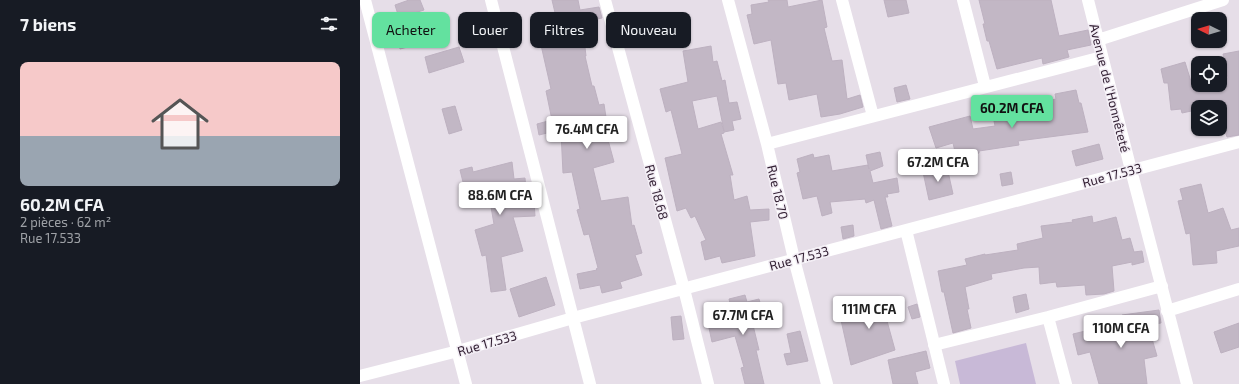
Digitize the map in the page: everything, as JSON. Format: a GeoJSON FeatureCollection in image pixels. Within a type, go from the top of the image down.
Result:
{"type":"FeatureCollection","features":[{"type":"Feature","properties":{"kind":"street"},"geometry":{"type":"LineString","coordinates":[[365,0],[466,384]]}},
{"type":"Feature","properties":{"kind":"street"},"geometry":{"type":"LineString","coordinates":[[491,0],[590,384]]}},
{"type":"Feature","properties":{"kind":"street","name":"Rue 18.68"},"geometry":{"type":"LineString","coordinates":[[605,0],[684,289],[708,384]]}},
{"type":"Feature","properties":{"kind":"street","name":"Rue 18.70"},"geometry":{"type":"LineString","coordinates":[[728,0],[767,144],[794,259],[827,384]]}},
{"type":"Feature","properties":{"kind":"street"},"geometry":{"type":"LineString","coordinates":[[842,0],[873,116]]}},
{"type":"Feature","properties":{"kind":"street"},"geometry":{"type":"LineString","coordinates":[[963,0],[985,86]]}},
{"type":"Feature","properties":{"kind":"street","name":"Avenue de l'Honnêteté"},"geometry":{"type":"LineString","coordinates":[[1088,0],[1130,170],[1187,384]]}},
{"type":"Feature","properties":{"kind":"street"},"geometry":{"type":"LineString","coordinates":[[1098,40],[1223,0]]}},
{"type":"Feature","properties":{"kind":"street"},"geometry":{"type":"LineString","coordinates":[[767,144],[1102,56]]}},
{"type":"Feature","properties":{"kind":"street","name":"Rue 17.533"},"geometry":{"type":"LineString","coordinates":[[360,376],[458,351],[573,318],[794,259],[1239,142]]}},
{"type":"Feature","properties":{"kind":"street"},"geometry":{"type":"LineString","coordinates":[[906,230],[944,384]]}},
{"type":"Feature","properties":{"kind":"street"},"geometry":{"type":"LineString","coordinates":[[934,345],[1048,317],[1162,286]]}},
{"type":"Feature","properties":{"kind":"street"},"geometry":{"type":"LineString","coordinates":[[1167,311],[1239,289]]}},
{"type":"Feature","properties":{"kind":"street"},"geometry":{"type":"LineString","coordinates":[[1048,317],[1066,384]]}},
{"type":"Feature","properties":{"kind":"shaded area"},"geometry":{"type":"Polygon","coordinates":[[[1026,343],[1036,384],[960,384],[955,361],[1026,343]]]}},
{"type":"Feature","properties":{"kind":"building"},"geometry":{"type":"Polygon","coordinates":[[[409,0],[420,0],[424,10],[418,12],[397,12],[395,5],[409,0]]]}},
{"type":"Feature","properties":{"kind":"building"},"geometry":{"type":"Polygon","coordinates":[[[552,0],[578,0],[580,10],[599,7],[602,18],[598,19],[598,12],[555,12],[552,0]]]}},
{"type":"Feature","properties":{"kind":"building"},"geometry":{"type":"Polygon","coordinates":[[[768,0],[787,0],[788,7],[822,0],[827,27],[824,28],[832,61],[842,60],[847,99],[860,95],[863,107],[840,114],[821,117],[817,94],[789,100],[786,83],[778,84],[771,40],[754,44],[747,15],[752,14],[751,5],[769,2],[768,0]]]}},
{"type":"Feature","properties":{"kind":"building"},"geometry":{"type":"Polygon","coordinates":[[[884,0],[906,0],[909,13],[888,17],[884,0]]]}},
{"type":"Feature","properties":{"kind":"building"},"geometry":{"type":"Polygon","coordinates":[[[979,0],[1051,0],[1059,36],[1088,30],[1091,45],[1067,50],[1069,57],[1043,64],[1042,58],[997,69],[989,41],[987,41],[983,24],[985,24],[979,0]]]}},
{"type":"Feature","properties":{"kind":"building"},"geometry":{"type":"Polygon","coordinates":[[[711,46],[713,62],[717,61],[722,81],[725,80],[729,103],[737,102],[741,119],[732,121],[734,130],[721,134],[733,175],[730,175],[734,200],[747,196],[750,210],[769,209],[769,220],[750,222],[755,256],[722,263],[720,256],[705,260],[701,242],[706,240],[695,216],[691,218],[686,208],[677,211],[665,158],[682,154],[671,110],[666,112],[660,89],[688,82],[683,51],[711,46]],[[717,96],[692,101],[698,129],[721,122],[724,131],[717,96]]]}},
{"type":"Feature","properties":{"kind":"building"},"geometry":{"type":"Polygon","coordinates":[[[458,47],[464,62],[429,73],[425,57],[458,47]]]}},
{"type":"Feature","properties":{"kind":"building"},"geometry":{"type":"Polygon","coordinates":[[[542,48],[585,48],[585,56],[592,86],[594,86],[599,105],[604,104],[607,124],[604,125],[614,162],[593,168],[601,201],[628,197],[632,226],[634,225],[642,253],[635,255],[642,275],[620,282],[622,288],[602,293],[600,285],[580,289],[577,274],[597,270],[596,269],[598,268],[589,234],[584,235],[577,210],[580,209],[572,172],[563,173],[561,132],[556,134],[555,131],[539,135],[537,124],[552,120],[546,91],[551,89],[542,48]]]}},
{"type":"Feature","properties":{"kind":"building"},"geometry":{"type":"Polygon","coordinates":[[[1239,51],[1239,135],[1227,137],[1227,100],[1191,100],[1191,111],[1182,113],[1181,109],[1171,110],[1168,83],[1164,83],[1161,69],[1185,62],[1191,82],[1191,92],[1227,92],[1227,56],[1223,56],[1223,54],[1239,51]]]}},
{"type":"Feature","properties":{"kind":"building"},"geometry":{"type":"Polygon","coordinates":[[[906,85],[910,99],[897,102],[894,88],[906,85]]]}},
{"type":"Feature","properties":{"kind":"building"},"geometry":{"type":"Polygon","coordinates":[[[1076,90],[1079,103],[1081,103],[1088,132],[1018,141],[1019,145],[979,151],[979,153],[971,155],[974,166],[959,169],[953,143],[936,148],[929,127],[970,116],[973,129],[995,126],[994,121],[1038,115],[1035,104],[1056,99],[1055,94],[1076,90]]]}},
{"type":"Feature","properties":{"kind":"building"},"geometry":{"type":"Polygon","coordinates":[[[455,106],[462,130],[449,134],[442,109],[455,106]]]}},
{"type":"Feature","properties":{"kind":"building"},"geometry":{"type":"Polygon","coordinates":[[[1099,144],[1103,159],[1076,166],[1072,151],[1099,144]]]}},
{"type":"Feature","properties":{"kind":"building"},"geometry":{"type":"Polygon","coordinates":[[[880,152],[883,166],[870,171],[873,183],[897,178],[899,192],[887,194],[888,197],[885,197],[892,226],[881,229],[874,200],[866,203],[865,199],[830,202],[832,213],[822,216],[817,196],[803,199],[797,173],[800,172],[797,159],[813,154],[814,158],[829,155],[832,171],[868,165],[869,169],[866,155],[880,152]]]}},
{"type":"Feature","properties":{"kind":"building"},"geometry":{"type":"Polygon","coordinates":[[[512,162],[514,179],[525,178],[527,203],[534,202],[535,216],[513,217],[523,251],[501,257],[506,290],[491,292],[486,255],[482,256],[475,230],[494,224],[488,190],[485,191],[484,185],[465,190],[460,170],[472,167],[473,172],[512,162]]]}},
{"type":"Feature","properties":{"kind":"building"},"geometry":{"type":"Polygon","coordinates":[[[947,167],[953,194],[929,200],[923,172],[947,167]]]}},
{"type":"Feature","properties":{"kind":"building"},"geometry":{"type":"Polygon","coordinates":[[[1011,172],[1013,184],[1002,186],[1000,174],[1011,172]]]}},
{"type":"Feature","properties":{"kind":"building"},"geometry":{"type":"Polygon","coordinates":[[[1201,184],[1208,213],[1223,208],[1231,230],[1239,228],[1239,246],[1216,251],[1217,263],[1193,265],[1190,233],[1186,234],[1178,201],[1183,200],[1180,189],[1201,184]]]}},
{"type":"Feature","properties":{"kind":"building"},"geometry":{"type":"Polygon","coordinates":[[[1092,216],[1093,223],[1116,217],[1122,240],[1130,238],[1134,252],[1142,251],[1144,262],[1132,265],[1132,262],[1112,266],[1114,291],[1104,294],[1086,295],[1085,285],[1057,287],[1056,282],[1040,284],[1039,267],[991,274],[992,279],[965,287],[969,309],[967,309],[971,328],[953,333],[938,271],[967,265],[965,259],[985,254],[1018,250],[1017,244],[1043,238],[1041,226],[1073,222],[1072,220],[1092,216]]]}},
{"type":"Feature","properties":{"kind":"building"},"geometry":{"type":"Polygon","coordinates":[[[853,225],[854,236],[843,239],[841,227],[853,225]]]}},
{"type":"Feature","properties":{"kind":"building"},"geometry":{"type":"Polygon","coordinates":[[[546,277],[555,305],[519,317],[510,289],[546,277]]]}},
{"type":"Feature","properties":{"kind":"building"},"geometry":{"type":"Polygon","coordinates":[[[1026,294],[1029,309],[1016,313],[1013,297],[1026,294]]]}},
{"type":"Feature","properties":{"kind":"building"},"geometry":{"type":"Polygon","coordinates":[[[745,295],[747,302],[759,299],[764,317],[752,321],[759,350],[756,350],[764,384],[745,384],[741,368],[744,367],[735,336],[712,342],[709,328],[734,320],[729,299],[745,295]]]}},
{"type":"Feature","properties":{"kind":"building"},"geometry":{"type":"Polygon","coordinates":[[[895,299],[900,318],[887,321],[895,350],[851,365],[839,311],[895,299]]]}},
{"type":"Feature","properties":{"kind":"building"},"geometry":{"type":"Polygon","coordinates":[[[917,304],[920,317],[912,319],[908,307],[917,304]]]}},
{"type":"Feature","properties":{"kind":"building"},"geometry":{"type":"Polygon","coordinates":[[[1159,310],[1161,323],[1148,325],[1157,356],[1144,359],[1147,384],[1099,384],[1090,352],[1078,355],[1073,334],[1123,322],[1122,315],[1159,310]]]}},
{"type":"Feature","properties":{"kind":"building"},"geometry":{"type":"Polygon","coordinates":[[[681,316],[684,339],[673,340],[671,317],[681,316]]]}},
{"type":"Feature","properties":{"kind":"building"},"geometry":{"type":"Polygon","coordinates":[[[1239,323],[1239,347],[1221,353],[1214,332],[1239,323]]]}},
{"type":"Feature","properties":{"kind":"building"},"geometry":{"type":"Polygon","coordinates":[[[800,331],[808,361],[787,365],[784,354],[791,353],[787,334],[800,331]]]}},
{"type":"Feature","properties":{"kind":"building"},"geometry":{"type":"Polygon","coordinates":[[[926,351],[930,368],[915,372],[918,384],[893,384],[888,360],[926,351]]]}}]}
